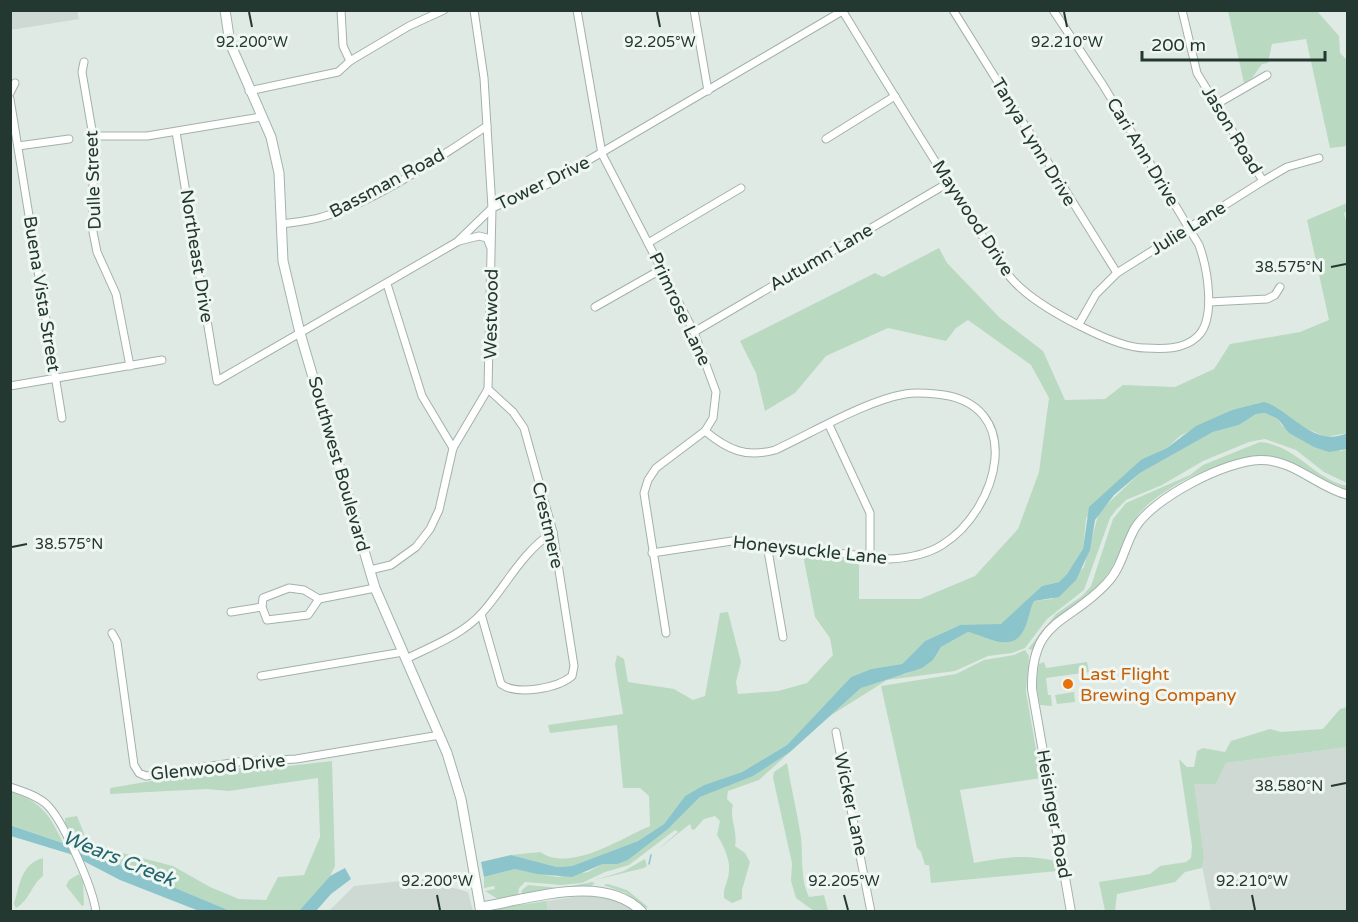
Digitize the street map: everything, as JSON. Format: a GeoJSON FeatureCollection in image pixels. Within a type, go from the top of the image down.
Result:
{"type":"FeatureCollection","features":[{"type":"Feature","properties":{"kind":"main road","name":"Southwest Boulevard"},"geometry":{"type":"LineString","coordinates":[[225,10],[230,44],[271,137],[279,173],[283,261],[300,333],[375,588],[440,735],[461,799],[480,909]]}},
{"type":"Feature","properties":{"kind":"main road"},"geometry":{"type":"LineString","coordinates":[[480,909],[505,903],[597,890],[626,898],[642,912]]}},
{"type":"Feature","properties":{"kind":"main road"},"geometry":{"type":"LineString","coordinates":[[477,891],[488,900],[505,903]]}},
{"type":"Feature","properties":{"kind":"street"},"geometry":{"type":"LineString","coordinates":[[341,10],[343,46],[350,61]]}},
{"type":"Feature","properties":{"kind":"street"},"geometry":{"type":"LineString","coordinates":[[249,91],[338,72],[350,61],[409,26],[444,10]]}},
{"type":"Feature","properties":{"kind":"street","name":"Westwood"},"geometry":{"type":"LineString","coordinates":[[370,570],[391,565],[416,547],[430,529],[439,510],[453,448],[488,389],[492,208],[484,78],[474,10]]}},
{"type":"Feature","properties":{"kind":"street","name":"Primrose Lane"},"geometry":{"type":"LineString","coordinates":[[577,10],[602,154],[694,332],[716,392],[713,418],[705,431]]}},
{"type":"Feature","properties":{"kind":"street"},"geometry":{"type":"LineString","coordinates":[[694,10],[708,91]]}},
{"type":"Feature","properties":{"kind":"street","name":"Tanya Lynn Drive"},"geometry":{"type":"LineString","coordinates":[[952,10],[1117,273]]}},
{"type":"Feature","properties":{"kind":"street","name":"Cari Ann Drive"},"geometry":{"type":"LineString","coordinates":[[1053,10],[1190,227],[1205,261],[1209,302]]}},
{"type":"Feature","properties":{"kind":"street","name":"Jason Road"},"geometry":{"type":"LineString","coordinates":[[1182,10],[1197,73],[1263,181]]}},
{"type":"Feature","properties":{"kind":"street","name":"Tower Drive"},"geometry":{"type":"LineString","coordinates":[[217,381],[457,242],[492,208],[548,184],[602,154],[843,11]]}},
{"type":"Feature","properties":{"kind":"street","name":"Maywood Drive"},"geometry":{"type":"LineString","coordinates":[[843,11],[948,183],[1006,272],[1017,284],[1079,324],[1125,346],[1165,349],[1196,338],[1206,321],[1209,302]]}},
{"type":"Feature","properties":{"kind":"street","name":"Dulle Street"},"geometry":{"type":"LineString","coordinates":[[84,62],[82,72],[93,136],[93,232],[97,252],[116,294],[130,366]]}},
{"type":"Feature","properties":{"kind":"street"},"geometry":{"type":"LineString","coordinates":[[1215,105],[1268,75]]}},
{"type":"Feature","properties":{"kind":"street"},"geometry":{"type":"LineString","coordinates":[[10,93],[15,83]]}},
{"type":"Feature","properties":{"kind":"street"},"geometry":{"type":"LineString","coordinates":[[826,139],[895,96]]}},
{"type":"Feature","properties":{"kind":"street","name":"Buena Vista Street"},"geometry":{"type":"LineString","coordinates":[[10,99],[62,418]]}},
{"type":"Feature","properties":{"kind":"street"},"geometry":{"type":"LineString","coordinates":[[93,136],[147,136],[261,117]]}},
{"type":"Feature","properties":{"kind":"street","name":"Bassman Road"},"geometry":{"type":"LineString","coordinates":[[281,224],[322,217],[354,204],[421,168],[487,126]]}},
{"type":"Feature","properties":{"kind":"street","name":"Northeast Drive"},"geometry":{"type":"LineString","coordinates":[[176,132],[217,381]]}},
{"type":"Feature","properties":{"kind":"street"},"geometry":{"type":"LineString","coordinates":[[18,146],[69,139]]}},
{"type":"Feature","properties":{"kind":"street","name":"Julie Lane"},"geometry":{"type":"LineString","coordinates":[[1079,324],[1096,294],[1117,273],[1287,167],[1319,158]]}},
{"type":"Feature","properties":{"kind":"street","name":"Autumn Lane"},"geometry":{"type":"LineString","coordinates":[[694,332],[948,183]]}},
{"type":"Feature","properties":{"kind":"street"},"geometry":{"type":"LineString","coordinates":[[648,243],[741,188]]}},
{"type":"Feature","properties":{"kind":"street"},"geometry":{"type":"LineString","coordinates":[[457,242],[478,236],[486,238],[492,249]]}},
{"type":"Feature","properties":{"kind":"street"},"geometry":{"type":"LineString","coordinates":[[595,307],[662,269]]}},
{"type":"Feature","properties":{"kind":"street"},"geometry":{"type":"LineString","coordinates":[[387,284],[422,396],[453,448]]}},
{"type":"Feature","properties":{"kind":"street"},"geometry":{"type":"LineString","coordinates":[[1209,302],[1267,299],[1275,295],[1280,287]]}},
{"type":"Feature","properties":{"kind":"street"},"geometry":{"type":"LineString","coordinates":[[10,386],[162,360]]}},
{"type":"Feature","properties":{"kind":"street","name":"Crestmere"},"geometry":{"type":"LineString","coordinates":[[481,614],[501,684],[516,691],[565,682],[573,676],[574,666],[553,532],[524,428],[504,402],[488,389]]}},
{"type":"Feature","properties":{"kind":"street","name":"Honeysuckle Lane"},"geometry":{"type":"LineString","coordinates":[[652,553],[732,541],[890,559],[913,557],[942,546],[966,527],[988,492],[996,444],[986,417],[969,403],[946,395],[905,393],[872,405],[775,450],[758,454],[736,452],[705,431]]}},
{"type":"Feature","properties":{"kind":"street"},"geometry":{"type":"LineString","coordinates":[[830,425],[870,513],[870,557]]}},
{"type":"Feature","properties":{"kind":"street"},"geometry":{"type":"LineString","coordinates":[[666,633],[645,511],[644,493],[648,480],[656,468],[705,431]]}},
{"type":"Feature","properties":{"kind":"street","name":"Heisinger Road"},"geometry":{"type":"LineString","coordinates":[[1071,912],[1036,717],[1032,675],[1036,653],[1042,640],[1058,620],[1106,585],[1119,567],[1141,519],[1165,496],[1234,465],[1260,460],[1292,467],[1318,484],[1347,495]]}},
{"type":"Feature","properties":{"kind":"street"},"geometry":{"type":"LineString","coordinates":[[261,676],[405,655],[454,636],[481,614],[537,542],[553,532]]}},
{"type":"Feature","properties":{"kind":"street"},"geometry":{"type":"LineString","coordinates":[[767,545],[783,637]]}},
{"type":"Feature","properties":{"kind":"street"},"geometry":{"type":"LineString","coordinates":[[319,599],[308,615],[293,618],[267,620],[262,607],[263,597],[289,588],[304,590],[319,599],[375,588]]}},
{"type":"Feature","properties":{"kind":"street"},"geometry":{"type":"LineString","coordinates":[[231,612],[262,607]]}},
{"type":"Feature","properties":{"kind":"street","name":"Glenwood Drive"},"geometry":{"type":"LineString","coordinates":[[112,633],[117,642],[134,765],[139,773],[146,776],[238,762],[296,759],[440,735]]}},
{"type":"Feature","properties":{"kind":"street","name":"Wicker Lane"},"geometry":{"type":"LineString","coordinates":[[836,732],[871,912]]}},
{"type":"Feature","properties":{"kind":"street"},"geometry":{"type":"LineString","coordinates":[[10,787],[45,802],[87,879],[96,912]]}},
{"type":"Feature","properties":{"kind":"shaded area"},"geometry":{"type":"Polygon","coordinates":[[[11,10],[77,11],[79,19],[11,30],[11,10]]]}},
{"type":"Feature","properties":{"kind":"shaded area"},"geometry":{"type":"Polygon","coordinates":[[[1347,747],[1347,911],[1211,911],[1202,866],[1204,857],[1193,784],[1216,784],[1226,763],[1347,747]]]}},
{"type":"Feature","properties":{"kind":"shaded area"},"geometry":{"type":"Polygon","coordinates":[[[421,879],[468,892],[473,911],[329,911],[354,886],[421,879]]]}},
{"type":"Feature","properties":{"kind":"shaded area"},"geometry":{"type":"Polygon","coordinates":[[[589,895],[618,899],[636,911],[548,911],[546,901],[589,895]]]}},
{"type":"Feature","properties":{"kind":"green space"},"geometry":{"type":"Polygon","coordinates":[[[1228,11],[1317,11],[1339,36],[1340,53],[1347,60],[1347,146],[1330,148],[1306,39],[1272,44],[1268,63],[1262,64],[1252,78],[1244,83],[1228,11]]]}},
{"type":"Feature","properties":{"kind":"green space"},"geometry":{"type":"Polygon","coordinates":[[[1347,203],[1347,211],[1344,213],[1348,229],[1347,433],[1326,437],[1298,425],[1286,416],[1244,408],[1232,410],[1180,436],[1167,448],[1142,459],[1086,518],[1083,550],[1067,574],[1059,582],[1042,586],[1001,625],[960,625],[925,641],[902,664],[871,669],[851,677],[787,745],[742,772],[704,785],[685,796],[664,824],[638,841],[572,866],[557,867],[511,855],[540,852],[552,857],[581,856],[611,845],[650,826],[649,796],[640,788],[623,788],[617,725],[550,733],[548,725],[623,714],[615,665],[617,655],[624,659],[628,682],[674,689],[693,700],[705,696],[720,613],[728,612],[741,662],[736,682],[738,694],[778,691],[807,683],[833,655],[830,638],[815,617],[803,555],[859,561],[859,599],[920,599],[975,576],[1018,529],[1039,472],[1049,398],[1031,365],[968,320],[956,328],[946,341],[888,328],[826,356],[795,393],[765,411],[756,373],[740,341],[875,273],[883,277],[939,248],[947,263],[1000,318],[1043,351],[1065,400],[1105,399],[1123,385],[1175,387],[1214,369],[1230,344],[1300,332],[1329,320],[1307,220],[1347,203]]]}},
{"type":"Feature","properties":{"kind":"green space"},"geometry":{"type":"Polygon","coordinates":[[[1265,413],[1278,419],[1282,426],[1341,451],[1347,449],[1347,483],[1324,472],[1296,450],[1265,439],[1249,442],[1203,461],[1162,485],[1126,500],[1110,518],[1084,590],[1047,619],[1025,648],[1012,653],[988,656],[955,671],[887,680],[830,716],[759,780],[728,791],[727,799],[733,805],[735,846],[745,853],[750,862],[742,890],[742,899],[732,903],[724,898],[729,866],[726,852],[717,835],[720,821],[715,816],[704,819],[692,830],[690,824],[656,851],[678,832],[675,830],[629,865],[605,872],[582,883],[561,885],[525,882],[519,888],[518,895],[498,899],[485,891],[495,889],[494,886],[484,888],[484,877],[515,869],[557,877],[588,872],[603,864],[618,864],[628,860],[667,830],[700,797],[753,775],[790,752],[861,688],[889,676],[906,674],[933,660],[941,647],[968,632],[988,639],[1025,621],[1034,601],[1052,599],[1084,567],[1099,512],[1140,473],[1213,432],[1239,425],[1256,414],[1265,413]]]}},
{"type":"Feature","properties":{"kind":"green space"},"geometry":{"type":"Polygon","coordinates":[[[1260,442],[1273,444],[1295,455],[1325,477],[1347,486],[1347,491],[1296,464],[1277,458],[1261,457],[1223,464],[1183,481],[1164,492],[1138,515],[1106,576],[1088,595],[1049,626],[1033,650],[1028,649],[1056,614],[1082,596],[1091,586],[1113,519],[1126,503],[1190,475],[1203,465],[1260,442]]]}},
{"type":"Feature","properties":{"kind":"green space"},"geometry":{"type":"Polygon","coordinates":[[[1025,650],[1029,656],[1026,692],[1041,778],[960,790],[974,863],[1024,857],[1056,861],[1057,871],[931,883],[929,865],[925,865],[921,852],[917,848],[881,686],[956,674],[984,660],[1014,655],[1025,650]]]}},
{"type":"Feature","properties":{"kind":"green space"},"geometry":{"type":"Polygon","coordinates":[[[1044,662],[1046,668],[1087,662],[1089,672],[1046,678],[1052,706],[1040,705],[1036,683],[1039,664],[1044,662]]]}},
{"type":"Feature","properties":{"kind":"green space"},"geometry":{"type":"Polygon","coordinates":[[[1074,692],[1075,702],[1057,704],[1055,695],[1074,692]]]}},
{"type":"Feature","properties":{"kind":"green space"},"geometry":{"type":"Polygon","coordinates":[[[1347,707],[1347,747],[1226,763],[1216,784],[1194,784],[1204,857],[1202,868],[1185,872],[1175,882],[1117,894],[1115,911],[1105,911],[1099,882],[1150,874],[1160,866],[1186,862],[1191,858],[1192,846],[1179,759],[1187,767],[1194,767],[1197,751],[1203,748],[1225,752],[1231,741],[1270,729],[1281,732],[1323,729],[1340,709],[1347,707]]]}},
{"type":"Feature","properties":{"kind":"green space"},"geometry":{"type":"Polygon","coordinates":[[[332,761],[335,866],[330,876],[299,911],[230,911],[217,907],[76,847],[65,824],[65,818],[77,816],[87,841],[173,866],[210,887],[239,899],[266,900],[278,877],[304,875],[320,837],[318,778],[229,791],[207,789],[110,794],[110,788],[234,767],[253,770],[332,761]]]}},
{"type":"Feature","properties":{"kind":"green space"},"geometry":{"type":"Polygon","coordinates":[[[787,763],[801,837],[806,890],[809,897],[824,895],[828,911],[814,911],[796,898],[791,881],[792,863],[773,778],[774,772],[787,763]]]}},
{"type":"Feature","properties":{"kind":"green space"},"geometry":{"type":"Polygon","coordinates":[[[11,792],[30,800],[43,810],[63,843],[11,825],[11,792]]]}},
{"type":"Feature","properties":{"kind":"green space"},"geometry":{"type":"Polygon","coordinates":[[[43,858],[43,876],[21,905],[16,908],[14,904],[26,870],[43,858]]]}},
{"type":"Feature","properties":{"kind":"green space"},"geometry":{"type":"Polygon","coordinates":[[[645,859],[647,866],[644,868],[595,880],[624,871],[645,859]]]}},
{"type":"Feature","properties":{"kind":"green space"},"geometry":{"type":"Polygon","coordinates":[[[79,874],[83,881],[84,905],[82,906],[66,886],[69,880],[79,874]]]}},
{"type":"Feature","properties":{"kind":"green space"},"geometry":{"type":"Polygon","coordinates":[[[595,883],[591,886],[521,895],[522,890],[528,885],[561,888],[595,883]]]}},
{"type":"Feature","properties":{"kind":"green space"},"geometry":{"type":"Polygon","coordinates":[[[608,884],[627,890],[648,907],[645,908],[626,893],[603,885],[608,884]]]}},
{"type":"Feature","properties":{"kind":"green space"},"geometry":{"type":"Polygon","coordinates":[[[546,901],[548,911],[486,912],[486,910],[546,901]]]}},
{"type":"Feature","properties":{"kind":"water"},"geometry":{"type":"Polygon","coordinates":[[[1264,402],[1274,406],[1313,432],[1335,437],[1347,433],[1347,449],[1329,452],[1314,447],[1289,433],[1278,419],[1265,413],[1256,414],[1239,425],[1213,432],[1140,473],[1114,495],[1095,520],[1090,550],[1076,580],[1059,597],[1034,601],[1024,630],[1017,639],[1010,642],[996,641],[968,632],[941,647],[933,660],[922,668],[861,688],[790,752],[753,776],[700,797],[667,830],[628,860],[618,864],[603,864],[572,877],[537,874],[515,869],[484,877],[481,862],[511,855],[557,867],[572,866],[638,841],[664,824],[685,796],[704,785],[742,772],[787,745],[851,677],[871,669],[902,664],[925,641],[960,625],[1001,624],[1042,586],[1059,582],[1067,574],[1083,549],[1089,507],[1142,459],[1167,448],[1196,426],[1232,410],[1264,402]]]}},
{"type":"Feature","properties":{"kind":"water"},"geometry":{"type":"Polygon","coordinates":[[[10,825],[86,851],[230,911],[199,911],[120,880],[70,854],[11,836],[10,825]]]}},
{"type":"Feature","properties":{"kind":"water"},"geometry":{"type":"Polygon","coordinates":[[[345,868],[351,879],[331,894],[316,911],[299,911],[330,876],[345,868]]]}},
{"type":"Feature","properties":{"kind":"waterway"},"geometry":{"type":"LineString","coordinates":[[649,864],[651,855]]}},
{"type":"Feature","properties":{"kind":"place","name":"Last Flight Brewing Company"},"geometry":{"type":"Point","coordinates":[1068,684]}},
{"type":"Feature","properties":{"kind":"water label","name":"Wears Creek"},"geometry":{"type":"Point","coordinates":[119,858]}}]}
